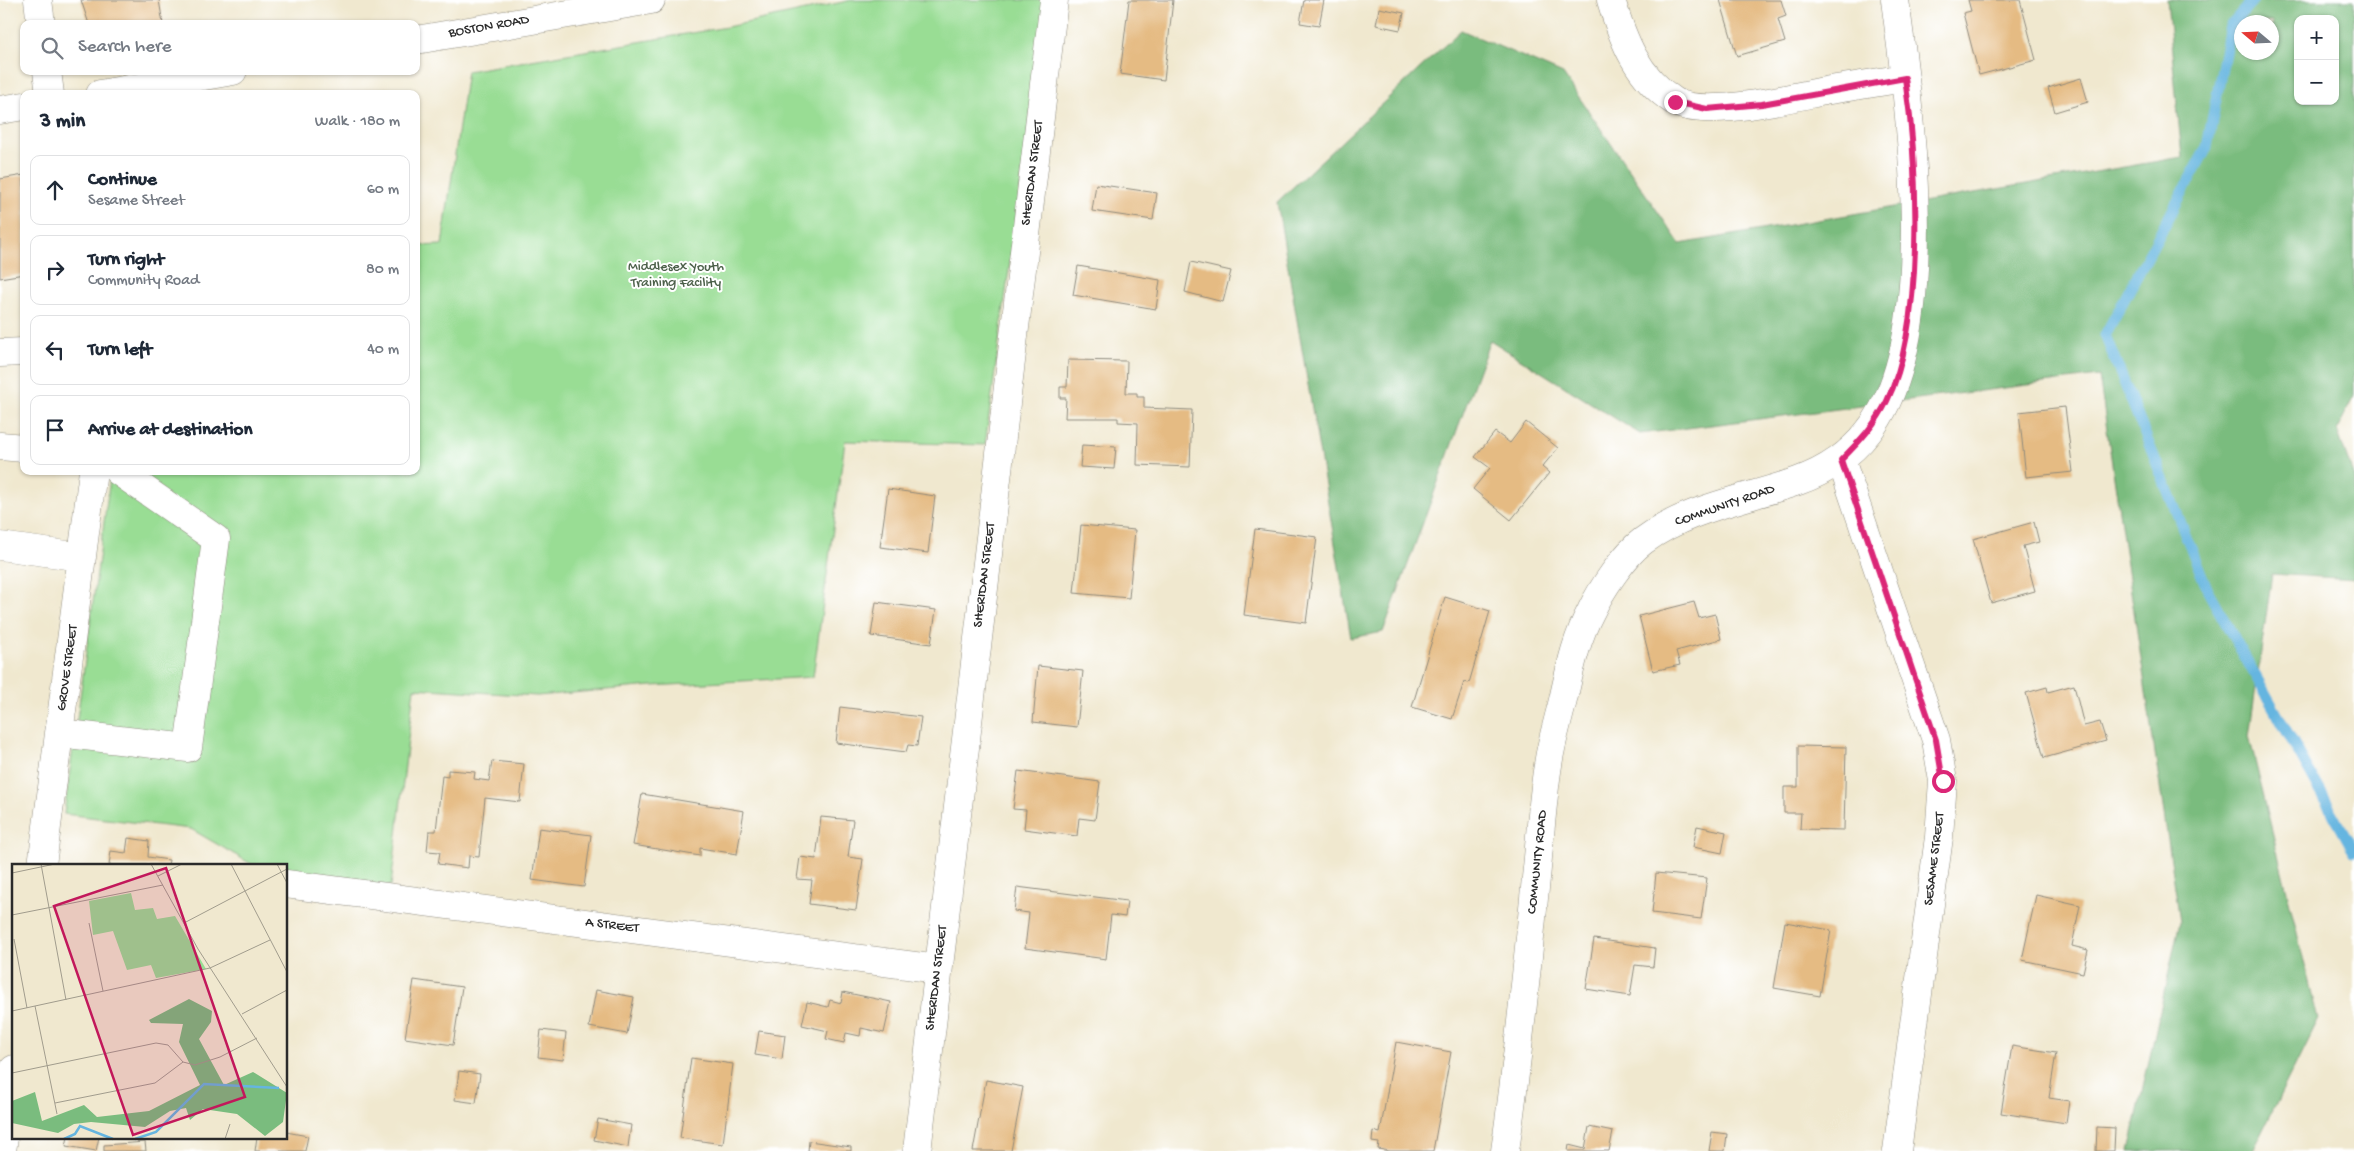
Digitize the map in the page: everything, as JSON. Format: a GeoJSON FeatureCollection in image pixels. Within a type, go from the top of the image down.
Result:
{"type":"FeatureCollection","features":[{"type":"Feature","properties":{"kind":"street"},"geometry":{"type":"LineString","coordinates":[[38,0],[40,20]]}},
{"type":"Feature","properties":{"kind":"street","name":"BOSTON ROAD"},"geometry":{"type":"LineString","coordinates":[[420,39],[567,7],[651,0]]}},
{"type":"Feature","properties":{"kind":"street","name":"SHERIDAN STREET"},"geometry":{"type":"LineString","coordinates":[[917,1151],[1054,0]]}},
{"type":"Feature","properties":{"kind":"street"},"geometry":{"type":"LineString","coordinates":[[1612,0],[1620,28],[1642,73],[1675,102],[1707,109],[1762,104],[1905,78]]}},
{"type":"Feature","properties":{"kind":"street","name":"COMMUNITY ROAD"},"geometry":{"type":"LineString","coordinates":[[1505,1151],[1548,764],[1576,645],[1591,609],[1616,572],[1640,543],[1662,528],[1689,515],[1802,479],[1841,460],[1869,431],[1887,400],[1902,362],[1909,322],[1914,264],[1914,200],[1909,103],[1895,0]]}},
{"type":"Feature","properties":{"kind":"street"},"geometry":{"type":"LineString","coordinates":[[48,75],[49,90]]}},
{"type":"Feature","properties":{"kind":"street"},"geometry":{"type":"LineString","coordinates":[[145,89],[213,75]]}},
{"type":"Feature","properties":{"kind":"street"},"geometry":{"type":"LineString","coordinates":[[0,110],[20,107]]}},
{"type":"Feature","properties":{"kind":"street"},"geometry":{"type":"LineString","coordinates":[[0,353],[20,352]]}},
{"type":"Feature","properties":{"kind":"street"},"geometry":{"type":"LineString","coordinates":[[0,446],[20,448]]}},
{"type":"Feature","properties":{"kind":"street","name":"SESAME STREET"},"geometry":{"type":"LineString","coordinates":[[1841,460],[1936,740],[1943,781],[1939,838],[1897,1151]]}},
{"type":"Feature","properties":{"kind":"street","name":"GROVE STREET"},"geometry":{"type":"LineString","coordinates":[[42,864],[93,475]]}},
{"type":"Feature","properties":{"kind":"street"},"geometry":{"type":"LineString","coordinates":[[59,733],[188,748],[216,539],[124,475]]}},
{"type":"Feature","properties":{"kind":"street"},"geometry":{"type":"LineString","coordinates":[[0,546],[82,557]]}},
{"type":"Feature","properties":{"kind":"street","name":"A STREET"},"geometry":{"type":"LineString","coordinates":[[288,884],[938,969]]}},
{"type":"Feature","properties":{"kind":"street"},"geometry":{"type":"LineString","coordinates":[[2,1151],[12,1083]]}},
{"type":"Feature","properties":{"kind":"green space","name":"Middlesex Youth Training Facility"},"geometry":{"type":"Polygon","coordinates":[[[852,0],[1046,0],[985,445],[845,441],[813,677],[652,686],[537,696],[414,688],[391,886],[288,874],[288,864],[251,864],[191,829],[64,814],[110,475],[420,475],[420,246],[442,245],[467,71],[727,27],[852,0]]]}},
{"type":"Feature","properties":{"kind":"green space"},"geometry":{"type":"Polygon","coordinates":[[[2167,0],[2354,0],[2354,396],[2337,430],[2354,478],[2354,579],[2272,574],[2249,736],[2318,1019],[2253,1151],[2129,1151],[2180,921],[2099,376],[1640,434],[1490,340],[1383,632],[1351,638],[1277,202],[1461,30],[1563,74],[1680,244],[2182,157],[2167,0]]]}},
{"type":"Feature","properties":{"kind":"building"},"geometry":{"type":"Polygon","coordinates":[[[81,0],[159,0],[162,20],[88,20],[81,0]]]}},
{"type":"Feature","properties":{"kind":"building"},"geometry":{"type":"Polygon","coordinates":[[[1129,0],[1173,0],[1164,80],[1120,74],[1129,0]]]}},
{"type":"Feature","properties":{"kind":"building"},"geometry":{"type":"Polygon","coordinates":[[[1304,0],[1324,0],[1319,26],[1300,23],[1304,0]]]}},
{"type":"Feature","properties":{"kind":"building"},"geometry":{"type":"Polygon","coordinates":[[[1720,0],[1781,0],[1786,16],[1778,19],[1785,42],[1737,56],[1720,0]]]}},
{"type":"Feature","properties":{"kind":"building"},"geometry":{"type":"Polygon","coordinates":[[[1968,0],[2020,0],[2036,60],[1979,75],[1963,13],[1971,11],[1968,0]]]}},
{"type":"Feature","properties":{"kind":"building"},"geometry":{"type":"Polygon","coordinates":[[[1379,8],[1404,13],[1400,30],[1376,25],[1379,8]]]}},
{"type":"Feature","properties":{"kind":"building"},"geometry":{"type":"Polygon","coordinates":[[[2081,78],[2088,102],[2055,112],[2048,88],[2081,78]]]}},
{"type":"Feature","properties":{"kind":"building"},"geometry":{"type":"Polygon","coordinates":[[[20,176],[20,275],[0,278],[0,179],[20,176]]]}},
{"type":"Feature","properties":{"kind":"building"},"geometry":{"type":"Polygon","coordinates":[[[1096,184],[1157,193],[1153,220],[1092,211],[1096,184]]]}},
{"type":"Feature","properties":{"kind":"building"},"geometry":{"type":"Polygon","coordinates":[[[1191,262],[1231,271],[1223,302],[1185,292],[1191,262]]]}},
{"type":"Feature","properties":{"kind":"building"},"geometry":{"type":"Polygon","coordinates":[[[1078,266],[1160,280],[1156,309],[1073,295],[1078,266]]]}},
{"type":"Feature","properties":{"kind":"building"},"geometry":{"type":"Polygon","coordinates":[[[1068,360],[1127,361],[1126,393],[1137,393],[1137,397],[1144,397],[1144,408],[1192,410],[1190,467],[1137,465],[1138,423],[1118,422],[1118,418],[1065,418],[1066,398],[1060,398],[1060,387],[1067,387],[1068,360]]]}},
{"type":"Feature","properties":{"kind":"building"},"geometry":{"type":"Polygon","coordinates":[[[2065,407],[2073,472],[2026,477],[2019,412],[2065,407]]]}},
{"type":"Feature","properties":{"kind":"building"},"geometry":{"type":"Polygon","coordinates":[[[1526,422],[1558,448],[1542,467],[1549,473],[1511,520],[1473,489],[1490,468],[1475,457],[1495,432],[1510,443],[1526,422]]]}},
{"type":"Feature","properties":{"kind":"building"},"geometry":{"type":"Polygon","coordinates":[[[1082,445],[1116,447],[1114,469],[1080,467],[1082,445]]]}},
{"type":"Feature","properties":{"kind":"building"},"geometry":{"type":"Polygon","coordinates":[[[888,489],[935,496],[928,553],[880,547],[888,489]]]}},
{"type":"Feature","properties":{"kind":"building"},"geometry":{"type":"Polygon","coordinates":[[[2034,522],[2039,542],[2023,546],[2035,591],[1991,603],[1973,539],[2034,522]]]}},
{"type":"Feature","properties":{"kind":"building"},"geometry":{"type":"Polygon","coordinates":[[[1081,525],[1135,530],[1129,598],[1074,593],[1081,525]]]}},
{"type":"Feature","properties":{"kind":"building"},"geometry":{"type":"Polygon","coordinates":[[[1255,529],[1317,537],[1306,623],[1244,615],[1255,529]]]}},
{"type":"Feature","properties":{"kind":"building"},"geometry":{"type":"Polygon","coordinates":[[[1445,597],[1490,611],[1469,683],[1464,682],[1452,719],[1412,707],[1445,597]]]}},
{"type":"Feature","properties":{"kind":"building"},"geometry":{"type":"Polygon","coordinates":[[[876,602],[936,610],[931,644],[871,636],[876,602]]]}},
{"type":"Feature","properties":{"kind":"building"},"geometry":{"type":"Polygon","coordinates":[[[1694,602],[1699,618],[1715,614],[1721,639],[1676,651],[1680,665],[1653,671],[1639,616],[1694,602]]]}},
{"type":"Feature","properties":{"kind":"building"},"geometry":{"type":"Polygon","coordinates":[[[1038,666],[1083,671],[1077,727],[1033,722],[1038,666]]]}},
{"type":"Feature","properties":{"kind":"building"},"geometry":{"type":"Polygon","coordinates":[[[2074,685],[2084,726],[2100,722],[2106,741],[2044,758],[2026,693],[2047,687],[2048,692],[2074,685]]]}},
{"type":"Feature","properties":{"kind":"building"},"geometry":{"type":"Polygon","coordinates":[[[840,707],[921,717],[917,746],[908,745],[906,752],[836,743],[840,707]]]}},
{"type":"Feature","properties":{"kind":"building"},"geometry":{"type":"Polygon","coordinates":[[[1798,746],[1846,747],[1844,830],[1800,829],[1801,813],[1784,813],[1784,787],[1798,787],[1798,746]]]}},
{"type":"Feature","properties":{"kind":"building"},"geometry":{"type":"Polygon","coordinates":[[[492,761],[524,764],[520,802],[485,798],[479,857],[469,856],[468,868],[438,864],[440,852],[427,851],[429,831],[436,831],[442,776],[448,777],[448,770],[475,772],[474,779],[489,781],[492,761]]]}},
{"type":"Feature","properties":{"kind":"building"},"geometry":{"type":"Polygon","coordinates":[[[1018,771],[1100,782],[1095,820],[1079,818],[1077,836],[1024,829],[1026,810],[1013,809],[1018,771]]]}},
{"type":"Feature","properties":{"kind":"building"},"geometry":{"type":"Polygon","coordinates":[[[642,794],[744,811],[737,854],[700,848],[700,856],[633,845],[642,794]]]}},
{"type":"Feature","properties":{"kind":"building"},"geometry":{"type":"Polygon","coordinates":[[[821,817],[853,820],[848,857],[863,859],[856,910],[809,904],[812,880],[797,879],[800,857],[816,859],[821,817]]]}},
{"type":"Feature","properties":{"kind":"building"},"geometry":{"type":"Polygon","coordinates":[[[1697,826],[1726,832],[1722,853],[1693,847],[1697,826]]]}},
{"type":"Feature","properties":{"kind":"building"},"geometry":{"type":"Polygon","coordinates":[[[539,828],[591,835],[584,887],[532,880],[539,828]]]}},
{"type":"Feature","properties":{"kind":"building"},"geometry":{"type":"Polygon","coordinates":[[[128,838],[149,841],[148,857],[169,860],[168,864],[109,864],[111,851],[126,853],[128,838]]]}},
{"type":"Feature","properties":{"kind":"building"},"geometry":{"type":"Polygon","coordinates":[[[1656,873],[1707,878],[1701,919],[1652,913],[1656,873]]]}},
{"type":"Feature","properties":{"kind":"building"},"geometry":{"type":"Polygon","coordinates":[[[1017,887],[1127,901],[1125,917],[1111,915],[1106,959],[1025,948],[1029,913],[1014,911],[1017,887]]]}},
{"type":"Feature","properties":{"kind":"building"},"geometry":{"type":"Polygon","coordinates":[[[2036,895],[2080,905],[2072,946],[2088,950],[2083,973],[2022,960],[2036,895]]]}},
{"type":"Feature","properties":{"kind":"building"},"geometry":{"type":"Polygon","coordinates":[[[1785,922],[1831,930],[1820,996],[1774,988],[1785,922]]]}},
{"type":"Feature","properties":{"kind":"building"},"geometry":{"type":"Polygon","coordinates":[[[1594,939],[1655,948],[1653,967],[1635,965],[1630,996],[1586,989],[1594,939]]]}},
{"type":"Feature","properties":{"kind":"building"},"geometry":{"type":"Polygon","coordinates":[[[414,980],[462,987],[453,1045],[405,1038],[414,980]]]}},
{"type":"Feature","properties":{"kind":"building"},"geometry":{"type":"Polygon","coordinates":[[[596,990],[634,997],[627,1034],[589,1027],[596,990]]]}},
{"type":"Feature","properties":{"kind":"building"},"geometry":{"type":"Polygon","coordinates":[[[843,992],[891,1002],[884,1033],[861,1028],[860,1036],[846,1033],[844,1043],[826,1039],[828,1031],[802,1025],[807,1002],[828,1007],[830,1000],[841,1003],[843,992]]]}},
{"type":"Feature","properties":{"kind":"building"},"geometry":{"type":"Polygon","coordinates":[[[541,1030],[566,1033],[563,1060],[538,1057],[541,1030]]]}},
{"type":"Feature","properties":{"kind":"building"},"geometry":{"type":"Polygon","coordinates":[[[759,1031],[785,1035],[782,1059],[755,1055],[759,1031]]]}},
{"type":"Feature","properties":{"kind":"building"},"geometry":{"type":"Polygon","coordinates":[[[1396,1042],[1451,1052],[1433,1151],[1390,1151],[1378,1149],[1379,1143],[1372,1142],[1373,1131],[1380,1133],[1396,1042]]]}},
{"type":"Feature","properties":{"kind":"building"},"geometry":{"type":"Polygon","coordinates":[[[2012,1046],[2056,1053],[2049,1098],[2069,1101],[2066,1123],[2001,1113],[2012,1046]]]}},
{"type":"Feature","properties":{"kind":"building"},"geometry":{"type":"Polygon","coordinates":[[[691,1058],[733,1064],[723,1144],[680,1138],[691,1058]]]}},
{"type":"Feature","properties":{"kind":"building"},"geometry":{"type":"Polygon","coordinates":[[[459,1071],[480,1074],[476,1103],[455,1100],[459,1071]]]}},
{"type":"Feature","properties":{"kind":"building"},"geometry":{"type":"Polygon","coordinates":[[[986,1080],[1023,1087],[1011,1151],[973,1151],[986,1080]]]}},
{"type":"Feature","properties":{"kind":"building"},"geometry":{"type":"Polygon","coordinates":[[[598,1119],[631,1125],[628,1147],[594,1140],[598,1119]]]}},
{"type":"Feature","properties":{"kind":"building"},"geometry":{"type":"Polygon","coordinates":[[[1589,1127],[1613,1132],[1609,1151],[1568,1151],[1569,1145],[1585,1149],[1589,1127]]]}},
{"type":"Feature","properties":{"kind":"building"},"geometry":{"type":"Polygon","coordinates":[[[2097,1127],[2115,1128],[2114,1151],[2096,1151],[2097,1127]]]}},
{"type":"Feature","properties":{"kind":"building"},"geometry":{"type":"Polygon","coordinates":[[[288,1132],[308,1136],[305,1151],[255,1151],[257,1138],[288,1138],[288,1132]]]}},
{"type":"Feature","properties":{"kind":"building"},"geometry":{"type":"Polygon","coordinates":[[[1712,1132],[1727,1134],[1725,1151],[1709,1151],[1712,1132]]]}},
{"type":"Feature","properties":{"kind":"building"},"geometry":{"type":"Polygon","coordinates":[[[68,1138],[99,1138],[96,1151],[66,1146],[68,1138]]]}},
{"type":"Feature","properties":{"kind":"building"},"geometry":{"type":"Polygon","coordinates":[[[809,1141],[851,1147],[851,1151],[808,1151],[809,1141]]]}},
{"type":"Feature","properties":{"kind":"building"},"geometry":{"type":"Polygon","coordinates":[[[145,1142],[146,1151],[104,1151],[104,1145],[145,1142]]]}},
{"type":"Feature","properties":{"kind":"waterway"},"geometry":{"type":"LineString","coordinates":[[2253,0],[2230,26],[2207,147],[2105,335],[2209,593],[2354,851]]}},
{"type":"Feature","properties":{"kind":"route"},"geometry":{"type":"LineString","coordinates":[[1675,102],[1707,109],[1762,104],[1905,78],[1909,103],[1914,200],[1914,264],[1909,322],[1902,362],[1887,400],[1869,431],[1841,460],[1936,740],[1943,781]]}}]}
